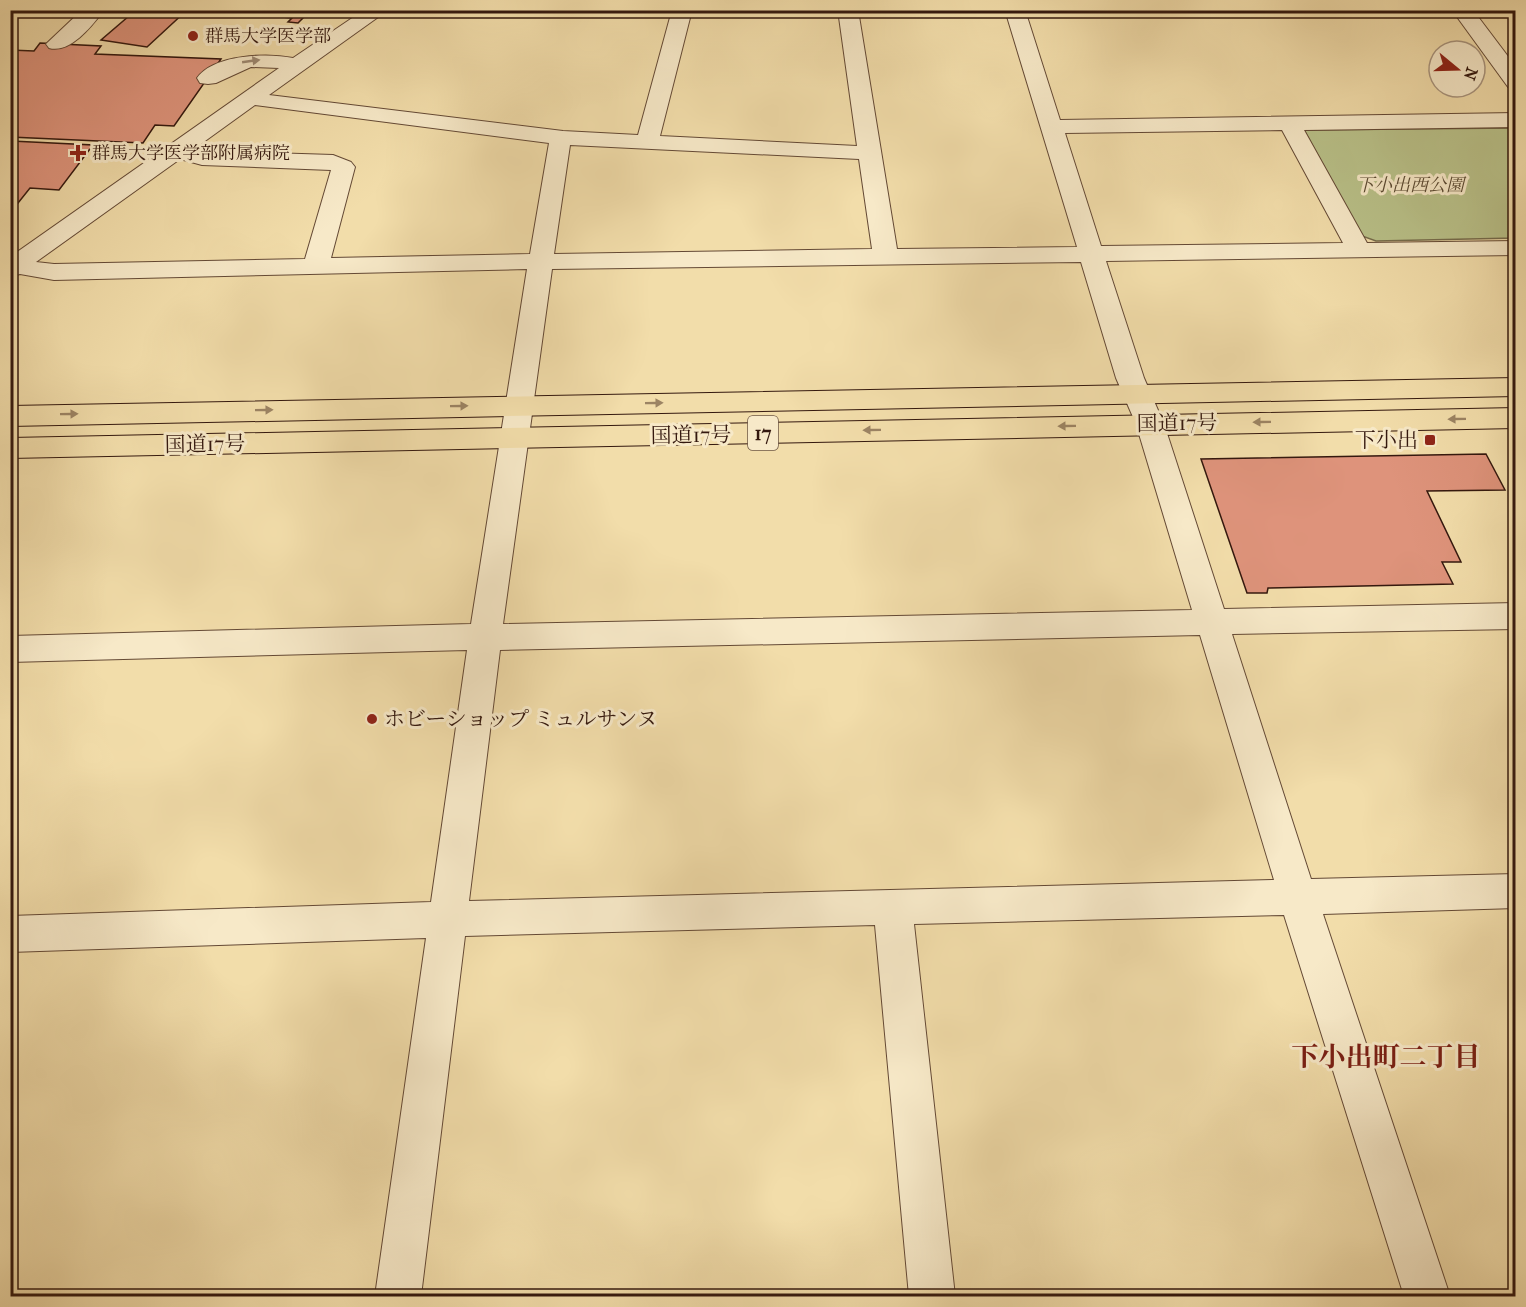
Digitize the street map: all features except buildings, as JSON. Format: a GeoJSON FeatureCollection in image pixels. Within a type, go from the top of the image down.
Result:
{"type":"FeatureCollection","features":[{"type":"Feature","properties":{"kind":"highway","name":"国道17号"},"geometry":{"type":"LineString","coordinates":[[10,448],[515,439],[1143,410],[1515,387]]}},
{"type":"Feature","properties":{"kind":"highway","name":"国道17号"},"geometry":{"type":"LineString","coordinates":[[10,416],[518,405],[1143,410],[1515,418]]}},
{"type":"Feature","properties":{"kind":"street"},"geometry":{"type":"LineString","coordinates":[[56,44],[73,32],[94,10]]}},
{"type":"Feature","properties":{"kind":"street"},"geometry":{"type":"LineString","coordinates":[[14,267],[250,98],[378,10]]}},
{"type":"Feature","properties":{"kind":"street"},"geometry":{"type":"LineString","coordinates":[[646,142],[682,10]]}},
{"type":"Feature","properties":{"kind":"street"},"geometry":{"type":"LineString","coordinates":[[848,10],[886,258]]}},
{"type":"Feature","properties":{"kind":"street"},"geometry":{"type":"LineString","coordinates":[[1015,10],[1427,1296]]}},
{"type":"Feature","properties":{"kind":"street"},"geometry":{"type":"LineString","coordinates":[[1462,10],[1515,82]]}},
{"type":"Feature","properties":{"kind":"street"},"geometry":{"type":"LineString","coordinates":[[208,78],[246,60],[266,59],[297,65]]}},
{"type":"Feature","properties":{"kind":"street"},"geometry":{"type":"LineString","coordinates":[[250,98],[562,138],[869,153]]}},
{"type":"Feature","properties":{"kind":"street"},"geometry":{"type":"LineString","coordinates":[[1051,127],[1515,120]]}},
{"type":"Feature","properties":{"kind":"street"},"geometry":{"type":"LineString","coordinates":[[1290,125],[1359,250]]}},
{"type":"Feature","properties":{"kind":"street"},"geometry":{"type":"LineString","coordinates":[[398,1296],[485,636],[558,146],[562,138]]}},
{"type":"Feature","properties":{"kind":"street"},"geometry":{"type":"LineString","coordinates":[[175,151],[202,158],[333,162],[343,167],[316,266]]}},
{"type":"Feature","properties":{"kind":"street"},"geometry":{"type":"LineString","coordinates":[[14,267],[54,272],[541,262],[1515,248]]}},
{"type":"Feature","properties":{"kind":"street"},"geometry":{"type":"LineString","coordinates":[[10,649],[485,636],[1515,616]]}},
{"type":"Feature","properties":{"kind":"street"},"geometry":{"type":"LineString","coordinates":[[10,934],[449,919],[1515,891]]}},
{"type":"Feature","properties":{"kind":"street"},"geometry":{"type":"LineString","coordinates":[[893,908],[932,1296]]}},
{"type":"Feature","properties":{"kind":"green space","name":"下小出西公園"},"geometry":{"type":"Polygon","coordinates":[[[1515,128],[1515,238],[1376,241],[1362,236],[1304,130],[1515,128]]]}},
{"type":"Feature","properties":{"kind":"place","name":"群馬大学医学部"},"geometry":{"type":"Point","coordinates":[193,36]}},
{"type":"Feature","properties":{"kind":"place","name":"群馬大学医学部附属病院"},"geometry":{"type":"Point","coordinates":[78,153]}},
{"type":"Feature","properties":{"kind":"place","name":"下小出"},"geometry":{"type":"Point","coordinates":[1430,440]}},
{"type":"Feature","properties":{"kind":"place","name":"ホビーショップ ミュルサンヌ"},"geometry":{"type":"Point","coordinates":[372,719]}},
{"type":"Feature","properties":{"kind":"district","name":"下小出町二丁目"},"geometry":{"type":"Point","coordinates":[1386,1057]}}]}
